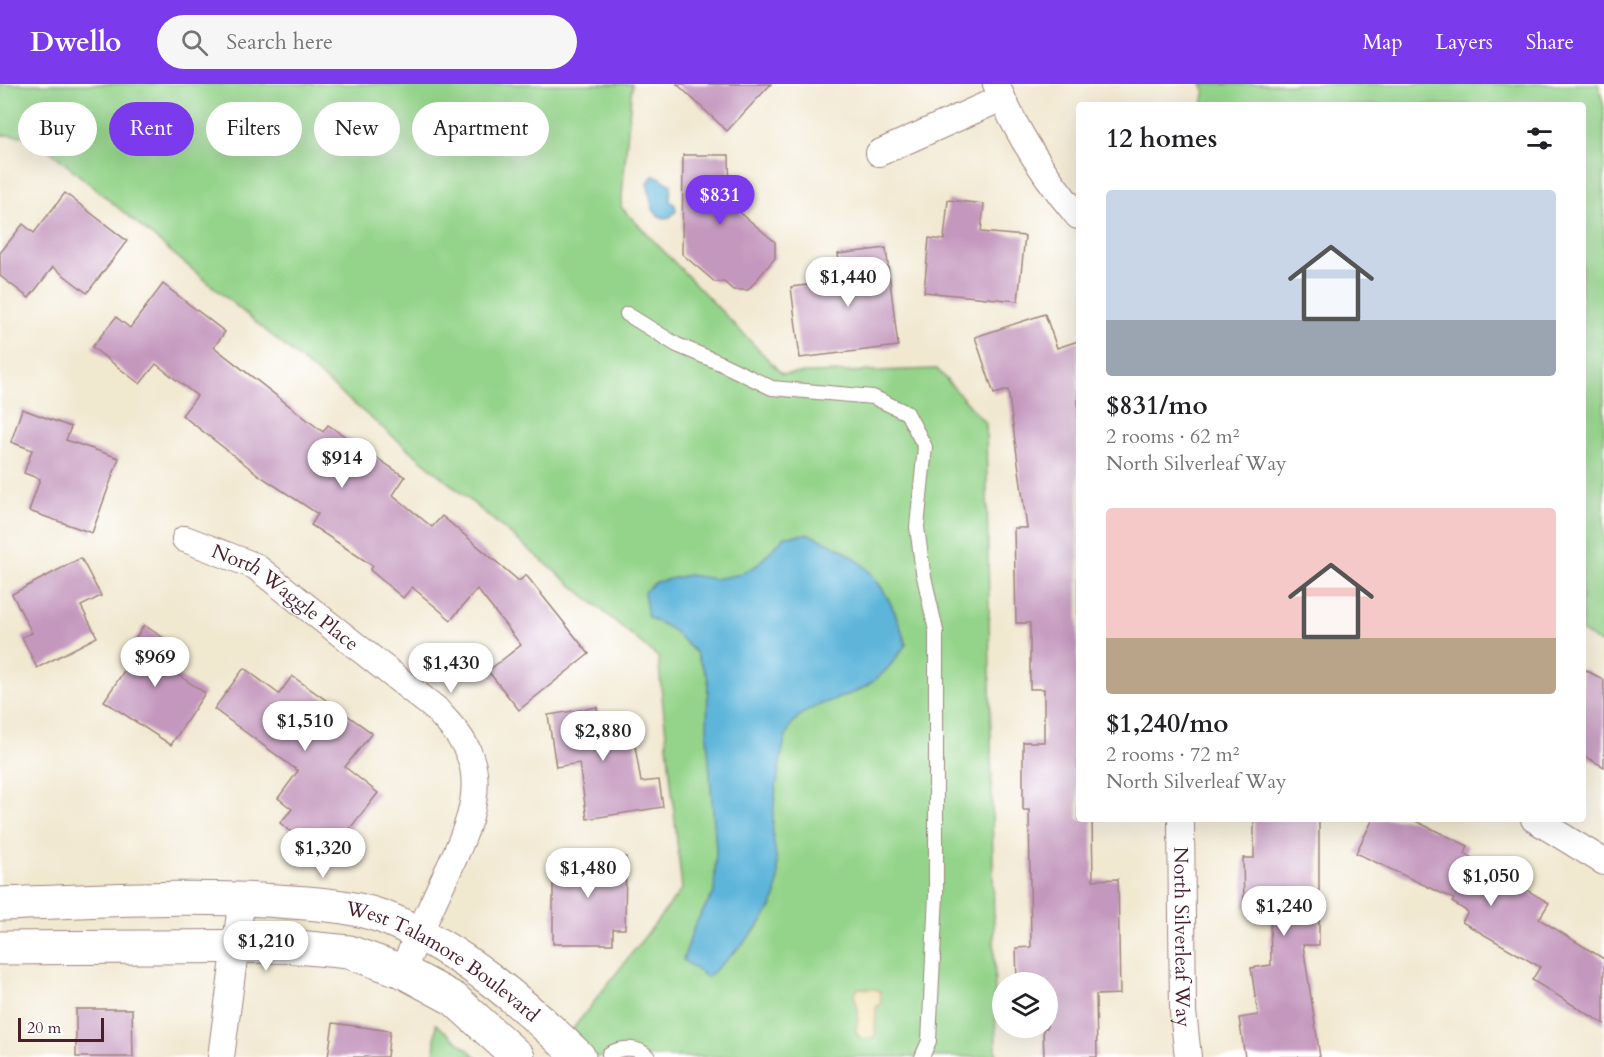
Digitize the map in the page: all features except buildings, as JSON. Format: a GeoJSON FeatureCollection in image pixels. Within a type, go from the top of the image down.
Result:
{"type":"FeatureCollection","features":[{"type":"Feature","properties":{"kind":"street"},"geometry":{"type":"LineString","coordinates":[[879,153],[999,91],[1021,135],[1046,175],[1076,213]]}},
{"type":"Feature","properties":{"kind":"street","name":"North Waggle Place"},"geometry":{"type":"LineString","coordinates":[[185,539],[255,566],[436,710],[460,738],[470,755],[474,778],[473,802],[463,837],[402,971]]}},
{"type":"Feature","properties":{"kind":"street","name":"North Silverleaf Way"},"geometry":{"type":"LineString","coordinates":[[1181,822],[1183,1012],[1188,1057]]}},
{"type":"Feature","properties":{"kind":"street"},"geometry":{"type":"LineString","coordinates":[[1539,822],[1604,862]]}},
{"type":"Feature","properties":{"kind":"street"},"geometry":{"type":"LineString","coordinates":[[221,1057],[242,898]]}},
{"type":"Feature","properties":{"kind":"street","name":"West Talamore Boulevard"},"geometry":{"type":"LineString","coordinates":[[0,903],[242,898],[308,903],[356,910],[392,920],[476,968],[541,1020],[594,1055]]}},
{"type":"Feature","properties":{"kind":"street","name":"West Talamore Boulevard"},"geometry":{"type":"LineString","coordinates":[[0,948],[287,946],[349,952],[402,971],[454,999],[518,1057]]}},
{"type":"Feature","properties":{"kind":"lane"},"geometry":{"type":"LineString","coordinates":[[627,314],[677,345],[772,388],[873,397],[907,413],[925,447],[917,527],[923,572],[936,631],[936,894],[929,1041],[922,1057]]}},
{"type":"Feature","properties":{"kind":"lane"},"geometry":{"type":"LineString","coordinates":[[594,1055],[619,1048],[642,1051],[648,1057]]}},
{"type":"Feature","properties":{"kind":"green space"},"geometry":{"type":"Polygon","coordinates":[[[0,84],[632,84],[621,207],[782,374],[937,369],[986,424],[995,972],[992,972],[992,1038],[996,1038],[996,1057],[551,1057],[682,889],[658,657],[56,156],[97,156],[97,102],[18,102],[18,136],[0,135],[0,84]]]}},
{"type":"Feature","properties":{"kind":"green space"},"geometry":{"type":"Polygon","coordinates":[[[1202,84],[1598,84],[1604,107],[1604,645],[1586,634],[1586,102],[1203,102],[1205,90],[1202,84]]]}},
{"type":"Feature","properties":{"kind":"green space"},"geometry":{"type":"Polygon","coordinates":[[[436,1024],[477,1057],[434,1057],[436,1024]]]}},
{"type":"Feature","properties":{"kind":"sand"},"geometry":{"type":"Polygon","coordinates":[[[858,988],[880,991],[881,1004],[876,1007],[875,1037],[861,1039],[855,1031],[858,1013],[854,995],[858,988]]]}},
{"type":"Feature","properties":{"kind":"water"},"geometry":{"type":"Polygon","coordinates":[[[653,176],[671,185],[670,201],[675,205],[676,211],[669,218],[657,215],[652,206],[647,183],[653,176]]]}},
{"type":"Feature","properties":{"kind":"water"},"geometry":{"type":"Polygon","coordinates":[[[808,534],[841,549],[868,570],[885,592],[906,644],[892,664],[875,680],[853,693],[812,708],[803,713],[790,727],[780,763],[774,812],[773,835],[778,871],[776,894],[766,916],[757,927],[707,977],[683,960],[695,924],[714,893],[716,850],[707,736],[708,679],[696,653],[671,629],[648,617],[644,592],[656,582],[689,575],[714,579],[737,575],[756,566],[785,536],[808,534]]]}}]}
